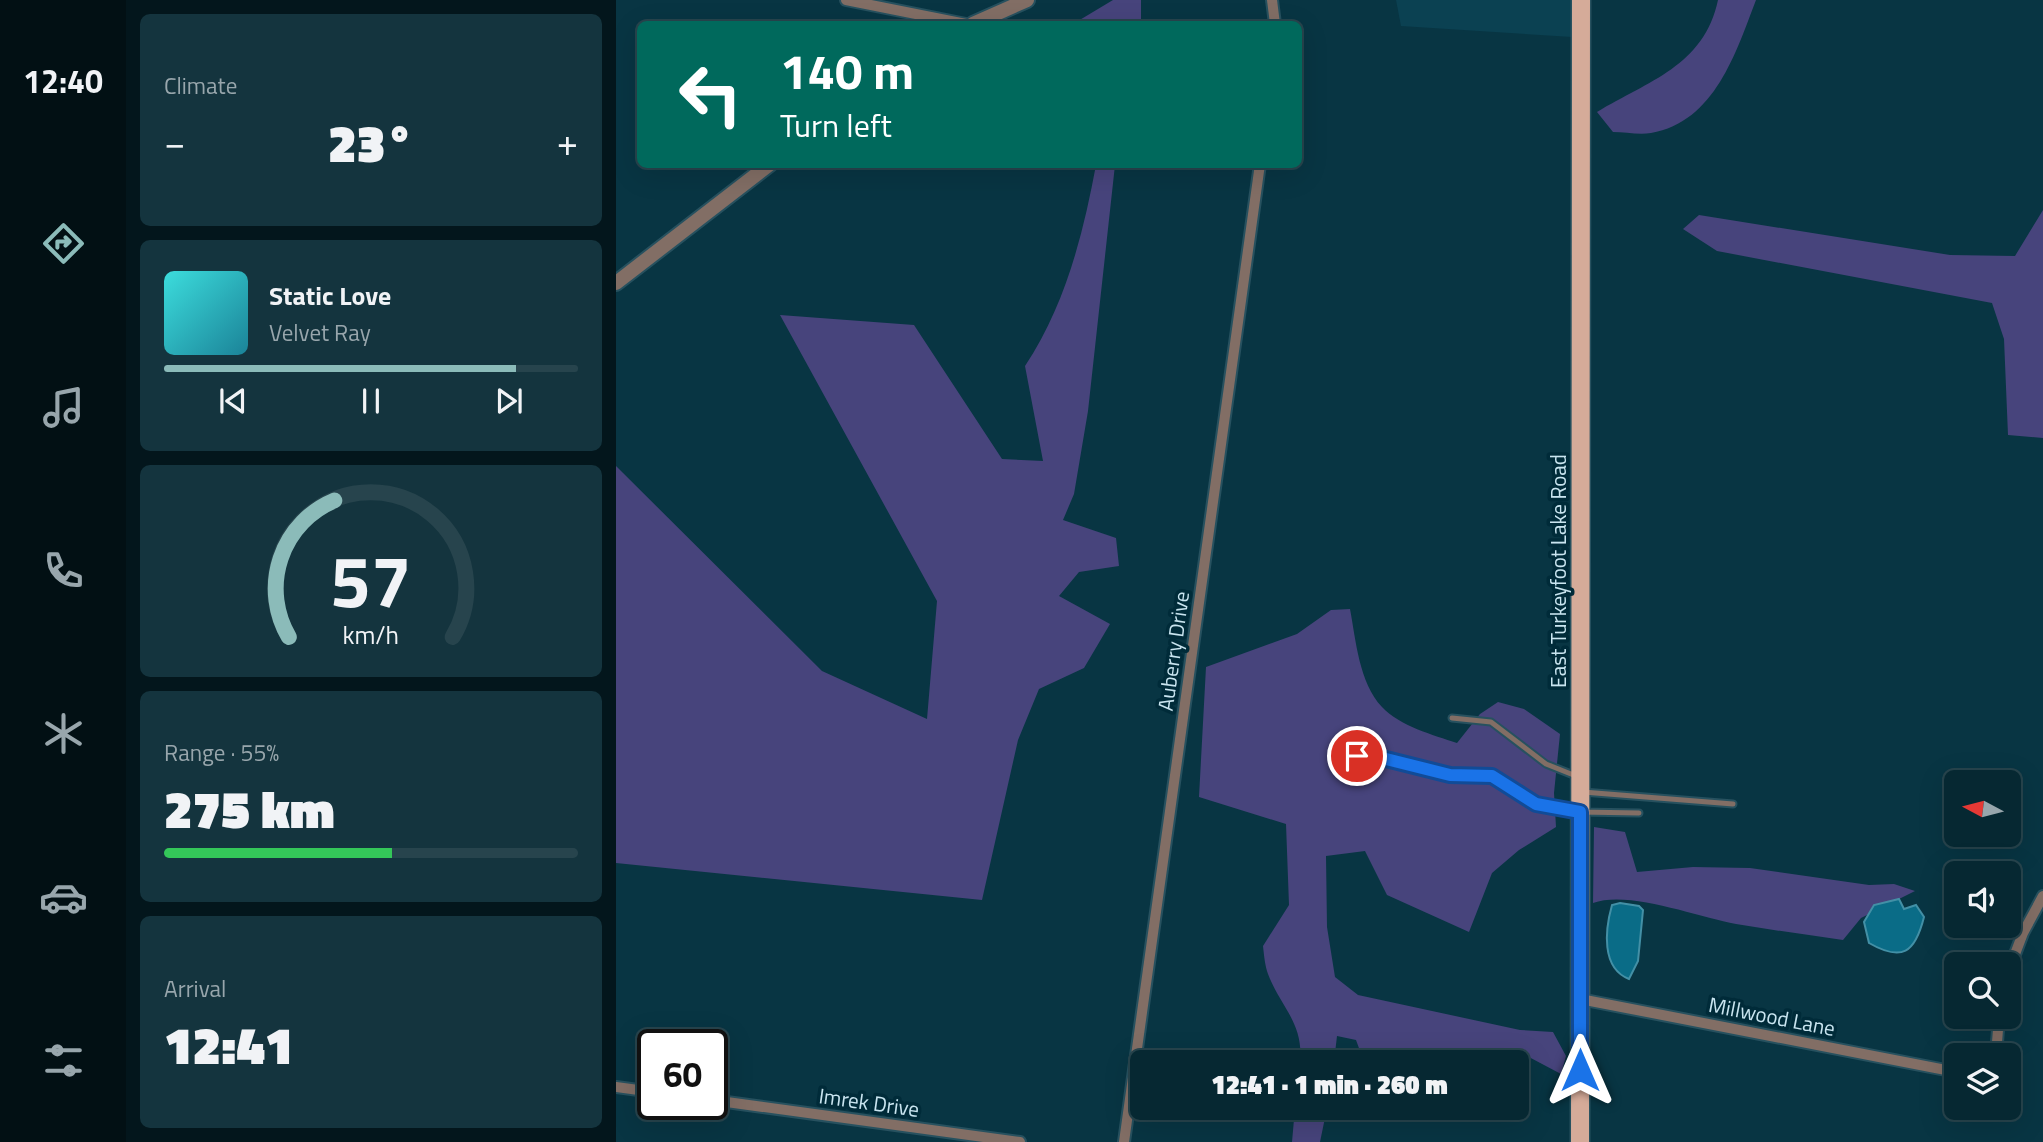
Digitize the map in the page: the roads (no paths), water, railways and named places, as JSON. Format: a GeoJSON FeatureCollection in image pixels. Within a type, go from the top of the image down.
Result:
{"type":"FeatureCollection","features":[{"type":"Feature","properties":{"kind":"main road","name":"East Turkeyfoot Lake Road"},"geometry":{"type":"LineString","coordinates":[[1580,1142],[1581,0]]}},
{"type":"Feature","properties":{"kind":"street"},"geometry":{"type":"LineString","coordinates":[[846,0],[951,21]]}},
{"type":"Feature","properties":{"kind":"street"},"geometry":{"type":"LineString","coordinates":[[980,21],[1027,0]]}},
{"type":"Feature","properties":{"kind":"street"},"geometry":{"type":"LineString","coordinates":[[1272,0],[1275,21]]}},
{"type":"Feature","properties":{"kind":"street"},"geometry":{"type":"LineString","coordinates":[[616,283],[766,168]]}},
{"type":"Feature","properties":{"kind":"street","name":"Auberry Drive"},"geometry":{"type":"LineString","coordinates":[[1124,1142],[1259,168]]}},
{"type":"Feature","properties":{"kind":"street"},"geometry":{"type":"LineString","coordinates":[[2016,952],[2043,896]]}},
{"type":"Feature","properties":{"kind":"street","name":"Millwood Lane"},"geometry":{"type":"LineString","coordinates":[[1580,999],[1944,1070]]}},
{"type":"Feature","properties":{"kind":"street"},"geometry":{"type":"LineString","coordinates":[[616,1087],[637,1090]]}},
{"type":"Feature","properties":{"kind":"street","name":"Imrek Drive"},"geometry":{"type":"LineString","coordinates":[[728,1102],[1020,1142]]}},
{"type":"Feature","properties":{"kind":"lane"},"geometry":{"type":"LineString","coordinates":[[1452,718],[1491,722],[1546,764],[1580,785],[1734,804]]}},
{"type":"Feature","properties":{"kind":"lane"},"geometry":{"type":"LineString","coordinates":[[1341,764],[1346,757],[1378,757],[1450,775],[1480,774],[1502,780],[1536,804],[1580,812],[1639,813]]}}]}
